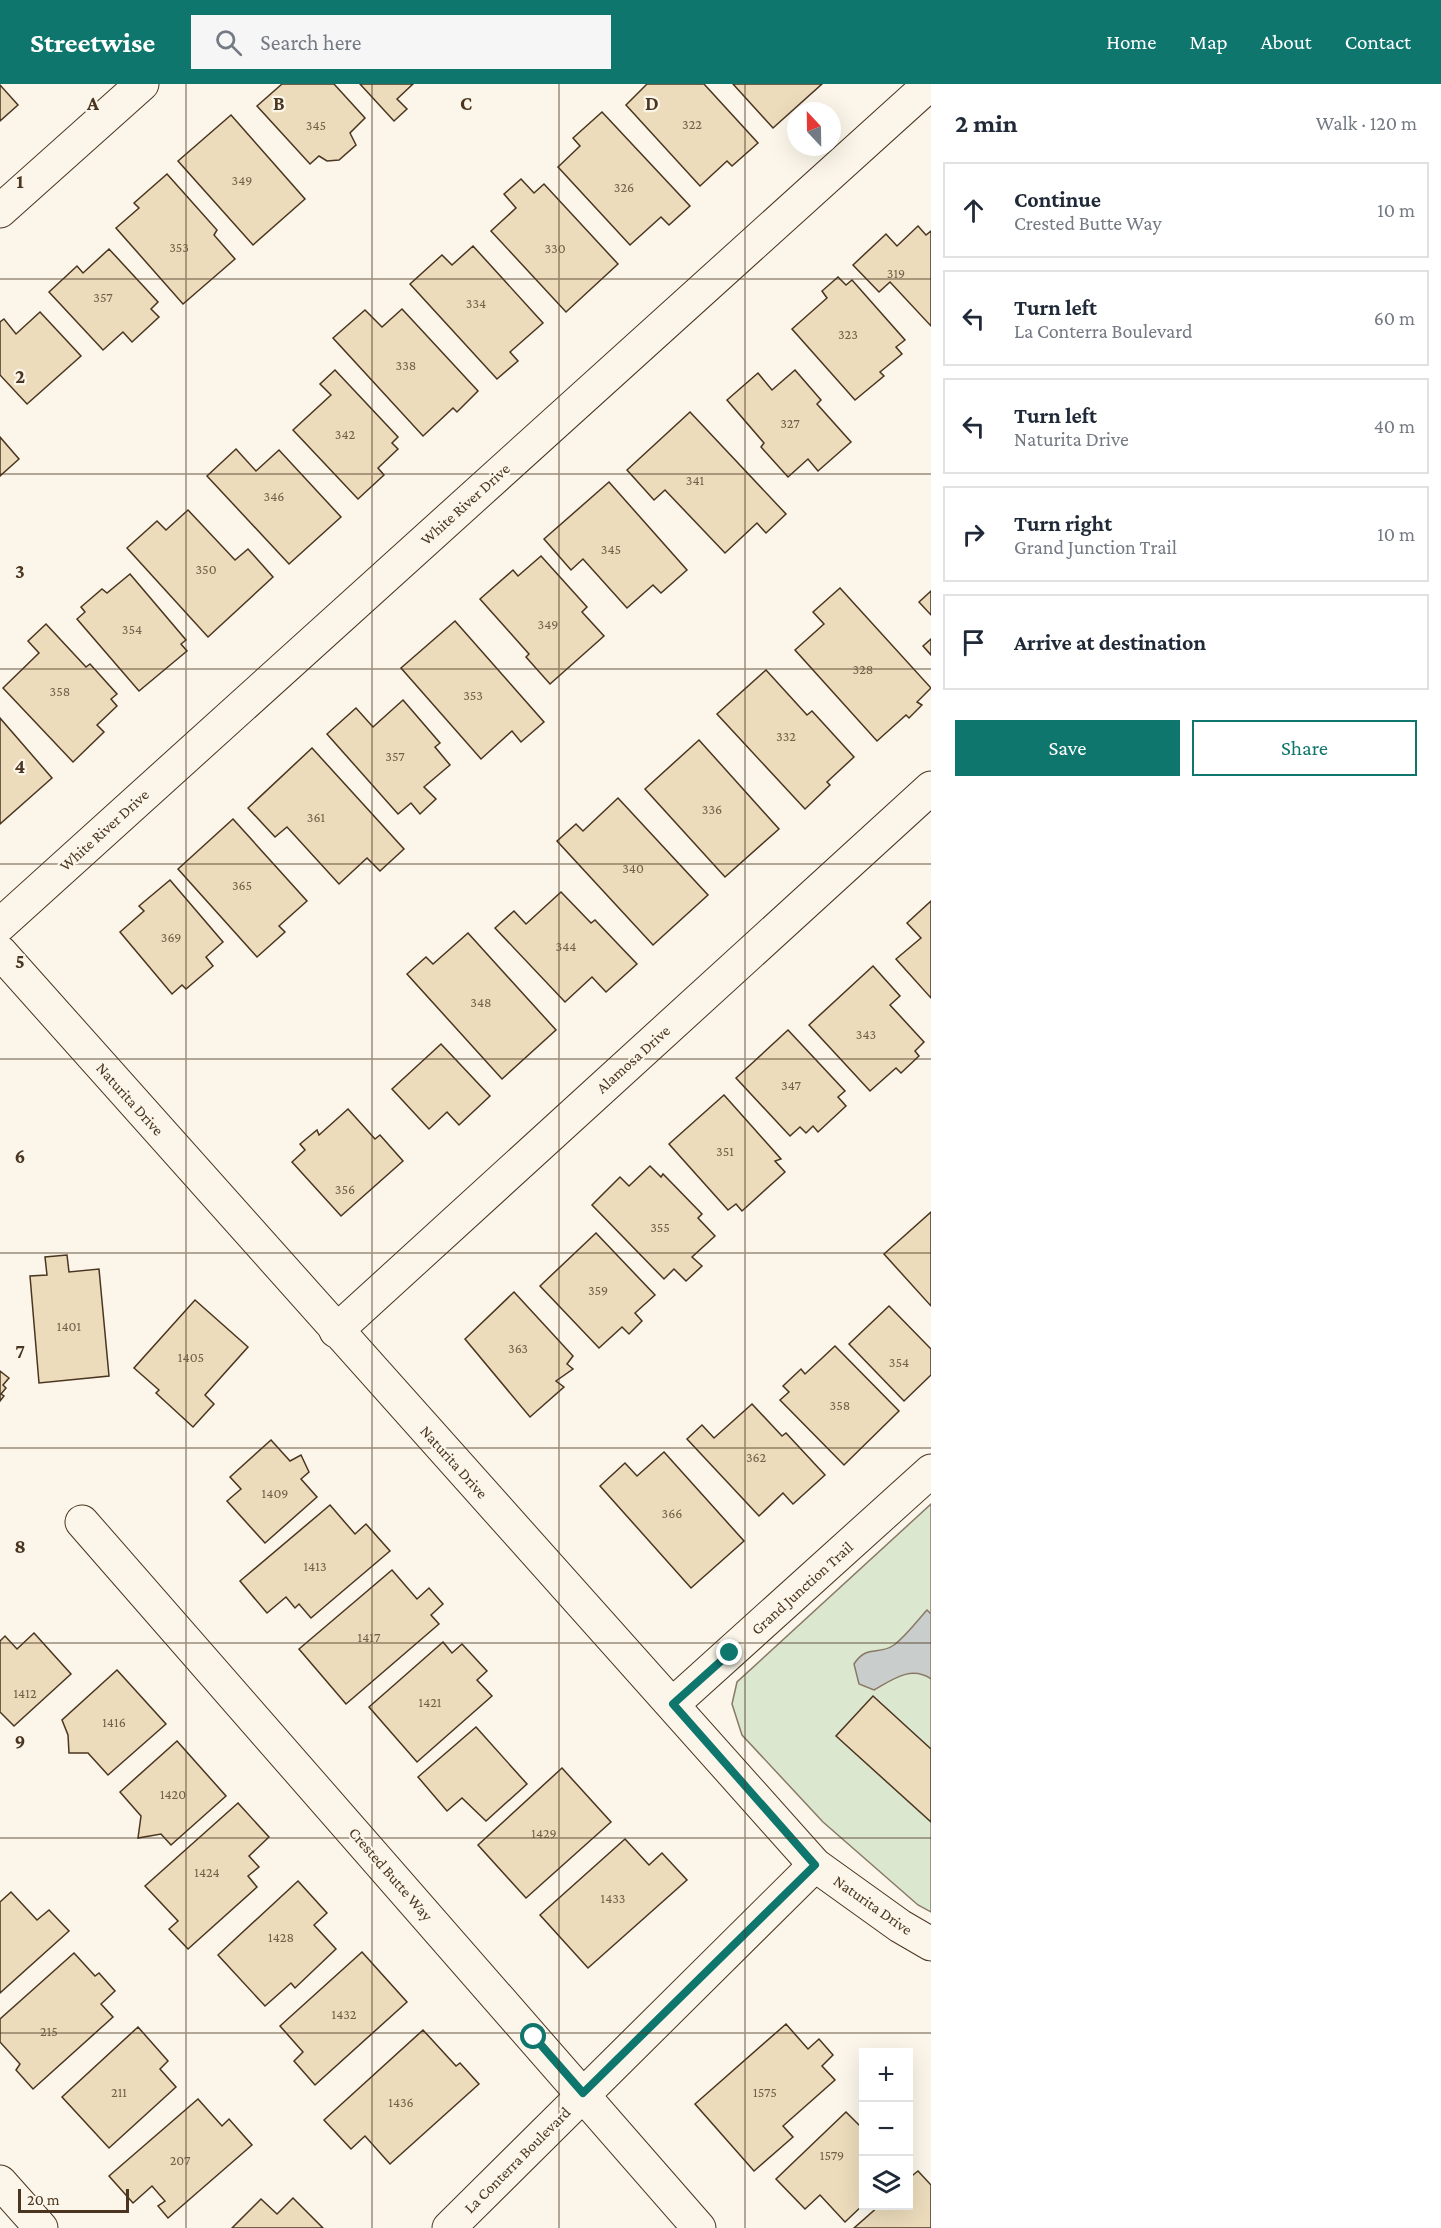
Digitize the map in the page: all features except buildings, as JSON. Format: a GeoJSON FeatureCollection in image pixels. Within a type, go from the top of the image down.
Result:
{"type":"FeatureCollection","features":[{"type":"Feature","properties":{"kind":"street"},"geometry":{"type":"LineString","coordinates":[[0,211],[142,84]]}},
{"type":"Feature","properties":{"kind":"street","name":"White River Drive"},"geometry":{"type":"LineString","coordinates":[[0,925],[930,84]]}},
{"type":"Feature","properties":{"kind":"street","name":"Alamosa Drive"},"geometry":{"type":"LineString","coordinates":[[336,1331],[931,788]]}},
{"type":"Feature","properties":{"kind":"street","name":"Naturita Drive"},"geometry":{"type":"LineString","coordinates":[[0,952],[815,1865],[900,1926],[931,1944]]}},
{"type":"Feature","properties":{"kind":"street","name":"Grand Junction Trail"},"geometry":{"type":"LineString","coordinates":[[673,1704],[931,1471]]}},
{"type":"Feature","properties":{"kind":"street","name":"Crested Butte Way"},"geometry":{"type":"LineString","coordinates":[[82,1522],[699,2228]]}},
{"type":"Feature","properties":{"kind":"street","name":"La Conterra Boulevard"},"geometry":{"type":"LineString","coordinates":[[449,2228],[815,1865]]}},
{"type":"Feature","properties":{"kind":"street"},"geometry":{"type":"LineString","coordinates":[[0,2182],[40,2228]]}},
{"type":"Feature","properties":{"kind":"green space"},"geometry":{"type":"Polygon","coordinates":[[[931,1504],[931,1912],[918,1905],[823,1822],[742,1735],[732,1704],[737,1682],[931,1504]]]}},
{"type":"Feature","properties":{"kind":"shaded area"},"geometry":{"type":"Polygon","coordinates":[[[927,1610],[931,1614],[931,1679],[916,1673],[909,1674],[895,1678],[874,1690],[859,1684],[854,1664],[859,1658],[868,1652],[883,1650],[894,1645],[927,1610]]]}},
{"type":"Feature","properties":{"kind":"route"},"geometry":{"type":"LineString","coordinates":[[534,2037],[583,2093],[815,1865],[673,1704],[730,1653]]}}]}
